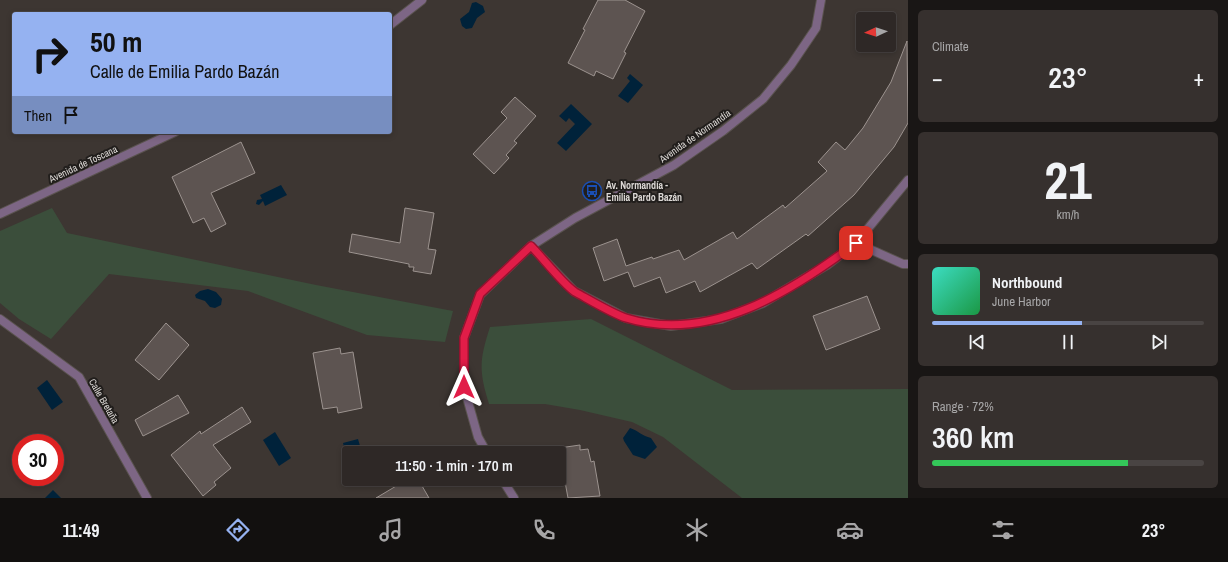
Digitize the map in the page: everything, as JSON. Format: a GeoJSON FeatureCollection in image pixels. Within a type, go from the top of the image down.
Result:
{"type":"FeatureCollection","features":[{"type":"Feature","properties":{"kind":"street"},"geometry":{"type":"LineString","coordinates":[[392,23],[422,0]]}},
{"type":"Feature","properties":{"kind":"street","name":"Avenida de Normandía"},"geometry":{"type":"LineString","coordinates":[[483,446],[478,437],[464,387],[464,338],[480,294],[531,246],[575,218],[674,165],[723,131],[763,98],[791,65],[816,28],[821,0]]}},
{"type":"Feature","properties":{"kind":"street","name":"Avenida de Toscana"},"geometry":{"type":"LineString","coordinates":[[0,214],[171,134]]}},
{"type":"Feature","properties":{"kind":"street"},"geometry":{"type":"LineString","coordinates":[[531,246],[574,291],[626,318],[671,326],[721,319],[763,303],[827,265],[856,243],[908,180]]}},
{"type":"Feature","properties":{"kind":"street"},"geometry":{"type":"LineString","coordinates":[[856,243],[903,264],[908,264]]}},
{"type":"Feature","properties":{"kind":"street","name":"Calle Bretaña"},"geometry":{"type":"LineString","coordinates":[[0,319],[79,377],[147,498]]}},
{"type":"Feature","properties":{"kind":"street"},"geometry":{"type":"LineString","coordinates":[[506,486],[514,498]]}},
{"type":"Feature","properties":{"kind":"green space"},"geometry":{"type":"Polygon","coordinates":[[[52,208],[67,233],[316,285],[453,311],[445,342],[367,335],[248,291],[109,274],[51,339],[19,319],[0,303],[0,231],[52,208]]]}},
{"type":"Feature","properties":{"kind":"green space"},"geometry":{"type":"Polygon","coordinates":[[[591,319],[732,390],[908,389],[908,498],[742,498],[663,437],[632,422],[580,410],[545,404],[489,404],[483,383],[482,358],[490,327],[591,319]]]}},
{"type":"Feature","properties":{"kind":"water"},"geometry":{"type":"Polygon","coordinates":[[[476,2],[483,6],[485,12],[477,18],[472,28],[466,29],[462,26],[460,19],[469,12],[472,3],[476,2]]]}},
{"type":"Feature","properties":{"kind":"water"},"geometry":{"type":"Polygon","coordinates":[[[630,74],[643,85],[628,103],[618,96],[630,81],[627,78],[630,74]]]}},
{"type":"Feature","properties":{"kind":"water"},"geometry":{"type":"Polygon","coordinates":[[[571,104],[592,124],[566,151],[557,143],[575,124],[569,118],[566,122],[559,116],[571,104]]]}},
{"type":"Feature","properties":{"kind":"water"},"geometry":{"type":"Polygon","coordinates":[[[281,185],[287,195],[265,206],[263,201],[259,205],[256,204],[257,200],[262,199],[260,195],[281,185]]]}},
{"type":"Feature","properties":{"kind":"water"},"geometry":{"type":"Polygon","coordinates":[[[208,289],[216,292],[222,299],[221,305],[215,308],[210,307],[205,301],[196,298],[195,295],[200,291],[208,289]]]}},
{"type":"Feature","properties":{"kind":"water"},"geometry":{"type":"Polygon","coordinates":[[[47,380],[63,402],[52,410],[37,388],[47,380]]]}},
{"type":"Feature","properties":{"kind":"water"},"geometry":{"type":"Polygon","coordinates":[[[630,428],[651,438],[657,447],[645,459],[633,455],[624,441],[623,438],[630,428]]]}},
{"type":"Feature","properties":{"kind":"water"},"geometry":{"type":"Polygon","coordinates":[[[275,432],[291,458],[279,466],[263,440],[275,432]]]}},
{"type":"Feature","properties":{"kind":"water"},"geometry":{"type":"Polygon","coordinates":[[[358,439],[360,446],[344,446],[343,443],[358,439]]]}},
{"type":"Feature","properties":{"kind":"water"},"geometry":{"type":"Polygon","coordinates":[[[53,490],[61,498],[45,498],[53,490]]]}},
{"type":"Feature","properties":{"kind":"building"},"geometry":{"type":"Polygon","coordinates":[[[598,0],[625,0],[645,11],[624,52],[626,53],[613,79],[596,71],[594,76],[568,63],[598,0]]]}},
{"type":"Feature","properties":{"kind":"building"},"geometry":{"type":"Polygon","coordinates":[[[907,41],[908,123],[894,147],[854,195],[808,236],[806,234],[757,269],[752,263],[700,292],[695,281],[666,293],[660,277],[634,287],[628,272],[604,281],[593,248],[617,239],[626,266],[679,250],[684,260],[733,232],[737,239],[783,205],[785,208],[827,171],[818,162],[836,142],[845,150],[863,128],[891,82],[907,41]]]}},
{"type":"Feature","properties":{"kind":"building"},"geometry":{"type":"Polygon","coordinates":[[[515,97],[536,116],[514,141],[517,143],[506,155],[509,158],[494,174],[473,154],[507,118],[501,112],[515,97]]]}},
{"type":"Feature","properties":{"kind":"building"},"geometry":{"type":"Polygon","coordinates":[[[241,142],[255,173],[211,193],[226,224],[211,232],[204,218],[193,223],[172,177],[241,142]]]}},
{"type":"Feature","properties":{"kind":"building"},"geometry":{"type":"Polygon","coordinates":[[[405,208],[434,213],[428,249],[436,250],[431,274],[413,271],[414,267],[409,267],[409,264],[349,252],[352,234],[400,243],[405,208]]]}},
{"type":"Feature","properties":{"kind":"building"},"geometry":{"type":"Polygon","coordinates":[[[867,296],[880,329],[826,350],[813,316],[867,296]]]}},
{"type":"Feature","properties":{"kind":"building"},"geometry":{"type":"Polygon","coordinates":[[[166,323],[189,345],[159,380],[135,360],[166,323]]]}},
{"type":"Feature","properties":{"kind":"building"},"geometry":{"type":"Polygon","coordinates":[[[340,348],[341,354],[353,352],[362,408],[338,413],[337,407],[323,409],[313,353],[340,348]]]}},
{"type":"Feature","properties":{"kind":"building"},"geometry":{"type":"Polygon","coordinates":[[[178,395],[189,413],[143,436],[135,420],[178,395]]]}},
{"type":"Feature","properties":{"kind":"building"},"geometry":{"type":"Polygon","coordinates":[[[242,407],[251,422],[213,445],[231,468],[214,482],[216,485],[203,496],[171,455],[200,431],[201,434],[242,407]]]}},
{"type":"Feature","properties":{"kind":"building"},"geometry":{"type":"Polygon","coordinates":[[[580,445],[580,450],[588,449],[591,462],[594,461],[600,496],[568,498],[566,486],[566,447],[580,445]]]}},
{"type":"Feature","properties":{"kind":"building"},"geometry":{"type":"Polygon","coordinates":[[[396,486],[422,486],[429,498],[376,498],[396,486]]]}},
{"type":"Feature","properties":{"kind":"place","name":"Av. Normandía - Emilia Pardo Bazán"},"geometry":{"type":"Point","coordinates":[592,191]}},
{"type":"Feature","properties":{"kind":"route"},"geometry":{"type":"LineString","coordinates":[[464,387],[464,338],[480,294],[531,246],[574,291],[626,318],[671,326],[721,319],[763,303],[827,265],[856,243]]}}]}
